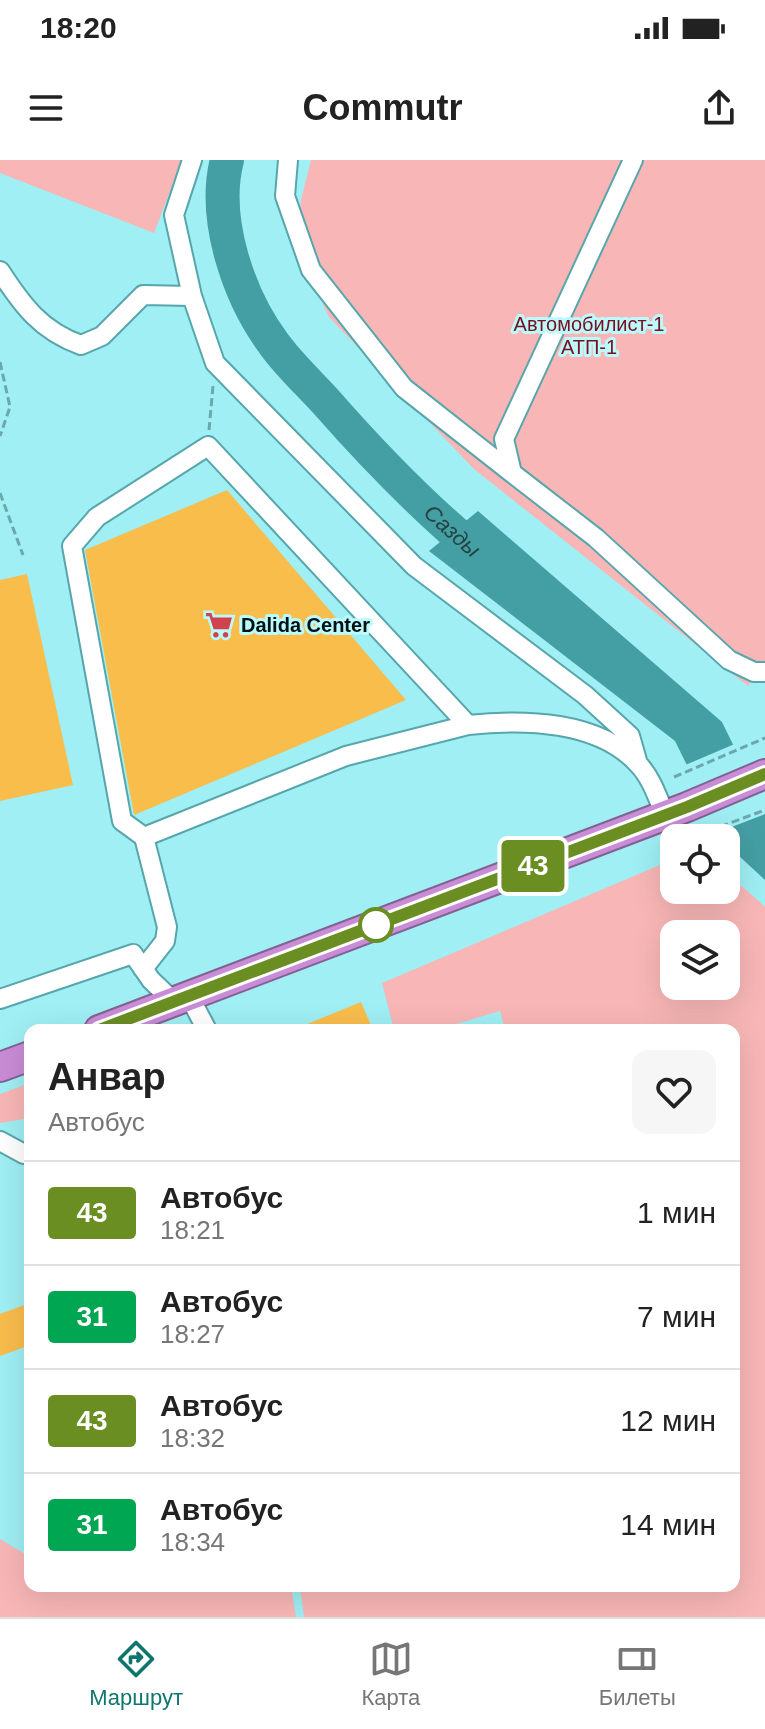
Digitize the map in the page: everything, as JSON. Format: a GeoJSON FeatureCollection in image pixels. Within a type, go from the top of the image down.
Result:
{"type":"FeatureCollection","features":[{"type":"Feature","properties":{"kind":"highway"},"geometry":{"type":"LineString","coordinates":[[119,1024],[169,1009],[765,774]]}},
{"type":"Feature","properties":{"kind":"highway"},"geometry":{"type":"LineString","coordinates":[[0,1067],[24,1058]]}},
{"type":"Feature","properties":{"kind":"lane"},"geometry":{"type":"LineString","coordinates":[[192,160],[174,215],[192,296],[215,363],[414,566],[585,695],[630,736],[638,764]]}},
{"type":"Feature","properties":{"kind":"lane"},"geometry":{"type":"LineString","coordinates":[[288,160],[285,196],[311,270],[404,388],[596,538],[729,660],[754,672],[765,672]]}},
{"type":"Feature","properties":{"kind":"lane"},"geometry":{"type":"LineString","coordinates":[[512,473],[504,439],[633,160]]}},
{"type":"Feature","properties":{"kind":"lane"},"geometry":{"type":"LineString","coordinates":[[0,271],[27,313],[61,338],[81,345],[102,336],[143,295],[192,296]]}},
{"type":"Feature","properties":{"kind":"lane"},"geometry":{"type":"LineString","coordinates":[[143,969],[165,941],[167,927],[144,837],[122,821],[72,546],[97,517],[208,446],[468,725]]}},
{"type":"Feature","properties":{"kind":"lane"},"geometry":{"type":"LineString","coordinates":[[144,837],[346,756],[468,725],[506,721],[597,736],[638,764],[676,811]]}},
{"type":"Feature","properties":{"kind":"lane"},"geometry":{"type":"LineString","coordinates":[[0,999],[133,954],[169,1009],[196,1024]]}},
{"type":"Feature","properties":{"kind":"lane"},"geometry":{"type":"LineString","coordinates":[[0,1141],[24,1154]]}},
{"type":"Feature","properties":{"kind":"path"},"geometry":{"type":"LineString","coordinates":[[0,362],[10,407],[0,436]]}},
{"type":"Feature","properties":{"kind":"path"},"geometry":{"type":"LineString","coordinates":[[208,446],[215,363]]}},
{"type":"Feature","properties":{"kind":"path"},"geometry":{"type":"LineString","coordinates":[[0,493],[23,555]]}},
{"type":"Feature","properties":{"kind":"path"},"geometry":{"type":"LineString","coordinates":[[674,777],[765,738]]}},
{"type":"Feature","properties":{"kind":"path"},"geometry":{"type":"LineString","coordinates":[[727,824],[765,810]]}},
{"type":"Feature","properties":{"kind":"green space"},"geometry":{"type":"Polygon","coordinates":[[[0,160],[182,160],[154,233],[0,173],[0,160]]]}},
{"type":"Feature","properties":{"kind":"green space","name":"Автомобилист-1 АТП-1"},"geometry":{"type":"Polygon","coordinates":[[[311,160],[765,160],[765,665],[748,686],[474,469],[329,317],[299,251],[301,200],[311,160]]]}},
{"type":"Feature","properties":{"kind":"green space"},"geometry":{"type":"Polygon","coordinates":[[[660,865],[660,904],[740,904],[740,885],[765,907],[765,1617],[304,1617],[301,1592],[740,1592],[740,1024],[503,1024],[500,1011],[456,1024],[392,1024],[382,983],[660,865]]]}},
{"type":"Feature","properties":{"kind":"green space"},"geometry":{"type":"Polygon","coordinates":[[[24,1085],[24,1119],[0,1123],[0,1094],[24,1085]]]}},
{"type":"Feature","properties":{"kind":"green space"},"geometry":{"type":"Polygon","coordinates":[[[0,1539],[24,1553],[24,1592],[292,1592],[296,1617],[0,1617],[0,1539]]]}},
{"type":"Feature","properties":{"kind":"water"},"geometry":{"type":"Polygon","coordinates":[[[478,511],[722,722],[765,810],[765,880],[740,857],[740,824],[716,824],[675,741],[429,551],[478,511]]]}},
{"type":"Feature","properties":{"kind":"pier"},"geometry":{"type":"Polygon","coordinates":[[[737,743],[765,801],[765,814],[739,824],[712,824],[683,766],[737,743]]]}},
{"type":"Feature","properties":{"kind":"building","name":"Dalida Center"},"geometry":{"type":"Polygon","coordinates":[[[227,490],[406,700],[134,815],[85,550],[227,490]]]}},
{"type":"Feature","properties":{"kind":"building"},"geometry":{"type":"Polygon","coordinates":[[[27,574],[73,785],[0,801],[0,580],[27,574]]]}},
{"type":"Feature","properties":{"kind":"building"},"geometry":{"type":"Polygon","coordinates":[[[361,1002],[370,1024],[307,1024],[361,1002]]]}},
{"type":"Feature","properties":{"kind":"building"},"geometry":{"type":"Polygon","coordinates":[[[24,1305],[24,1347],[0,1356],[0,1314],[24,1305]]]}},
{"type":"Feature","properties":{"kind":"waterway","name":"Сазды"},"geometry":{"type":"LineString","coordinates":[[227,160],[223,206],[231,256],[261,325],[286,359],[384,465],[488,561]]}},
{"type":"Feature","properties":{"kind":"bus line","name":"43"},"geometry":{"type":"LineString","coordinates":[[115,1024],[687,807],[765,774]]}},
{"type":"Feature","properties":{"kind":"place","name":"Dalida Center"},"geometry":{"type":"Point","coordinates":[219,625]}}]}
